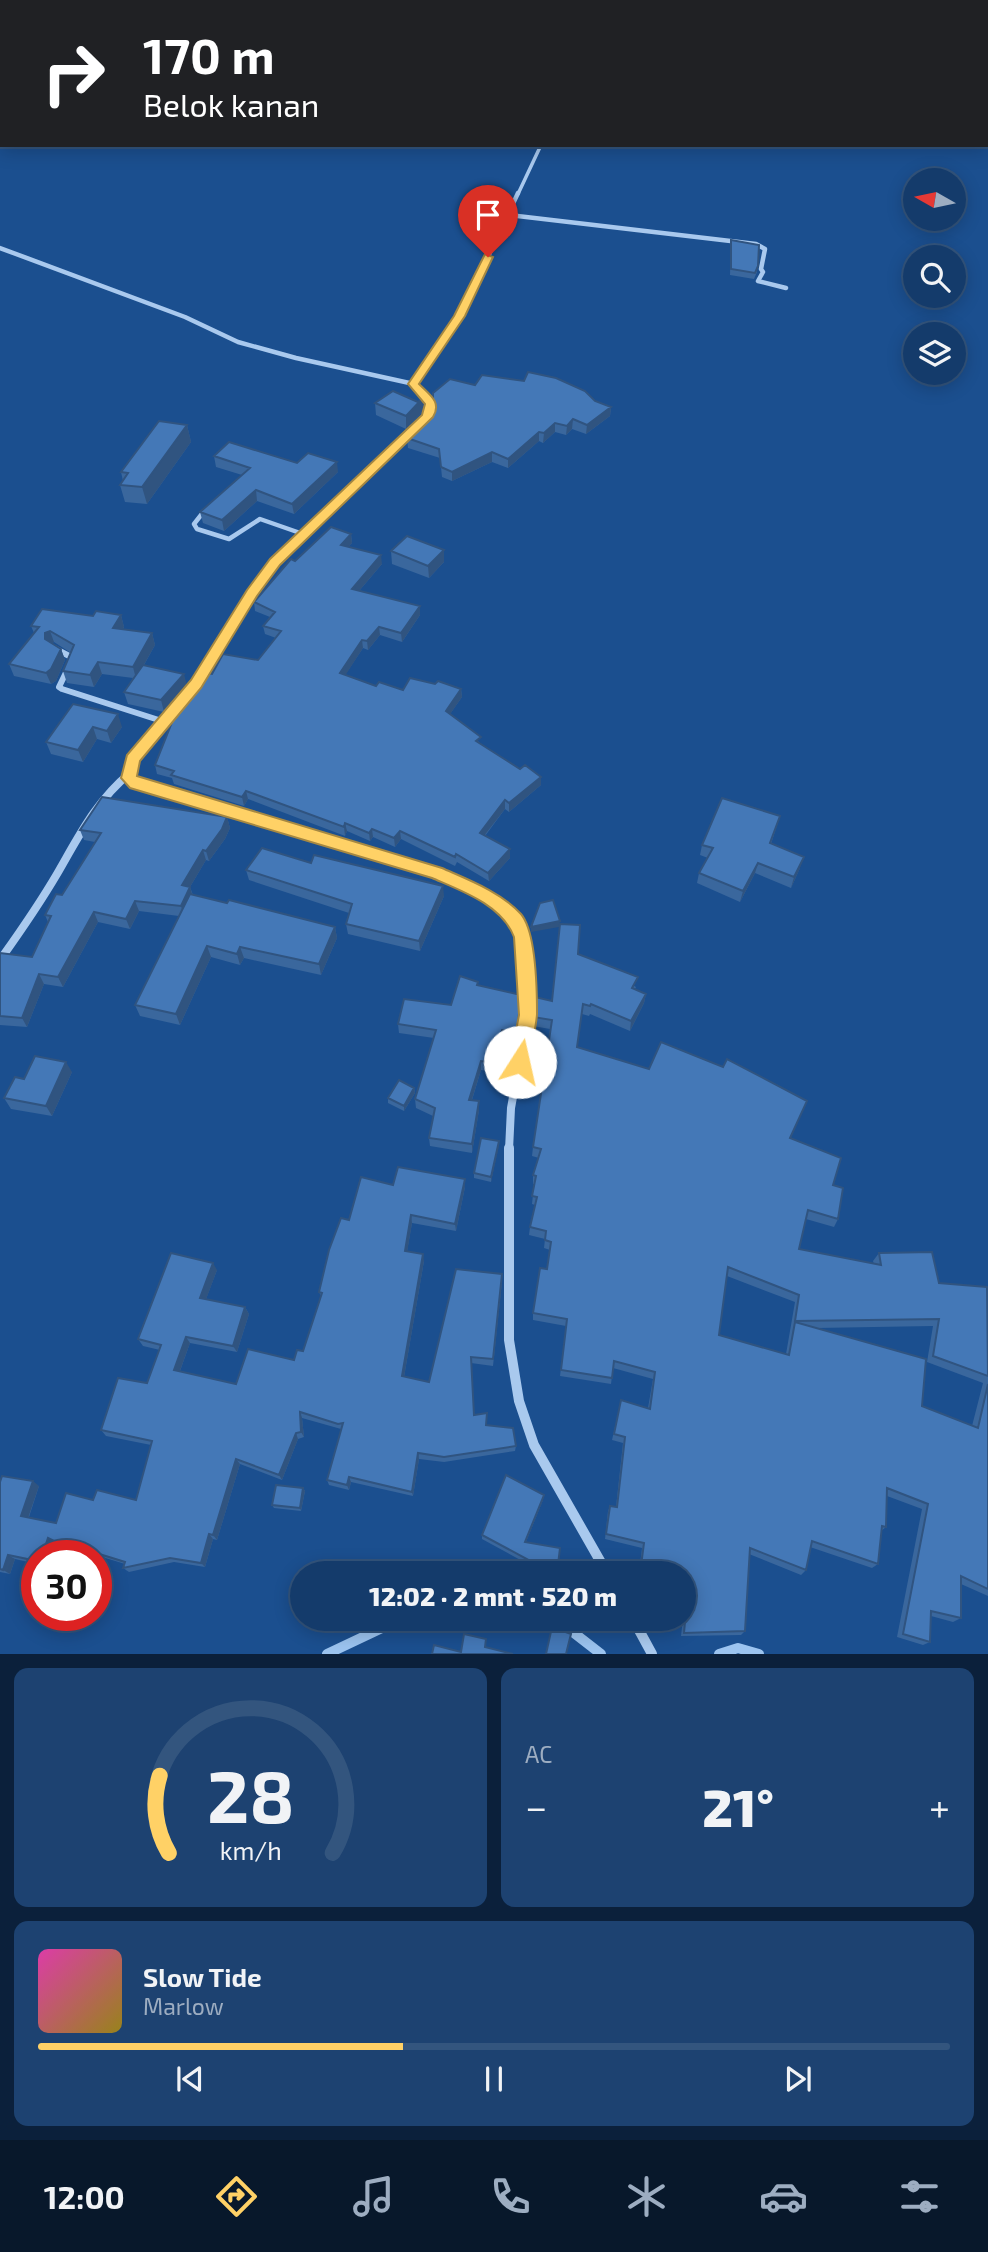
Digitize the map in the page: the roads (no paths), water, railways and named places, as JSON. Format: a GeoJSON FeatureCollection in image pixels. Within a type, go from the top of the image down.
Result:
{"type":"FeatureCollection","features":[{"type":"Feature","properties":{"kind":"street"},"geometry":{"type":"LineString","coordinates":[[414,384],[460,316],[540,147]]}},
{"type":"Feature","properties":{"kind":"street"},"geometry":{"type":"LineString","coordinates":[[509,215],[759,244],[765,249],[761,269],[763,272],[758,281],[786,288]]}},
{"type":"Feature","properties":{"kind":"street"},"geometry":{"type":"LineString","coordinates":[[0,248],[185,317],[201,327],[239,342],[414,384],[431,403],[432,409],[427,417],[275,562],[196,684],[132,759],[129,778],[135,784],[437,873],[485,896],[516,921],[523,937],[528,1015],[511,1108],[508,1192],[509,1339],[519,1401],[534,1445],[600,1561]]}},
{"type":"Feature","properties":{"kind":"street"},"geometry":{"type":"LineString","coordinates":[[54,648],[74,658],[58,687],[165,722]]}},
{"type":"Feature","properties":{"kind":"street"},"geometry":{"type":"LineString","coordinates":[[0,960],[64,863],[91,812],[107,790],[130,773]]}},
{"type":"Feature","properties":{"kind":"street"},"geometry":{"type":"LineString","coordinates":[[640,1631],[653,1654]]}},
{"type":"Feature","properties":{"kind":"lane"},"geometry":{"type":"LineString","coordinates":[[208,507],[196,520],[195,526],[224,539],[229,539],[260,519],[303,534]]}},
{"type":"Feature","properties":{"kind":"waterway"},"geometry":{"type":"LineString","coordinates":[[327,1654],[376,1631]]}},
{"type":"Feature","properties":{"kind":"waterway"},"geometry":{"type":"LineString","coordinates":[[571,1631],[601,1654]]}},
{"type":"Feature","properties":{"kind":"waterway"},"geometry":{"type":"LineString","coordinates":[[719,1654],[738,1648],[759,1654]]}}]}
